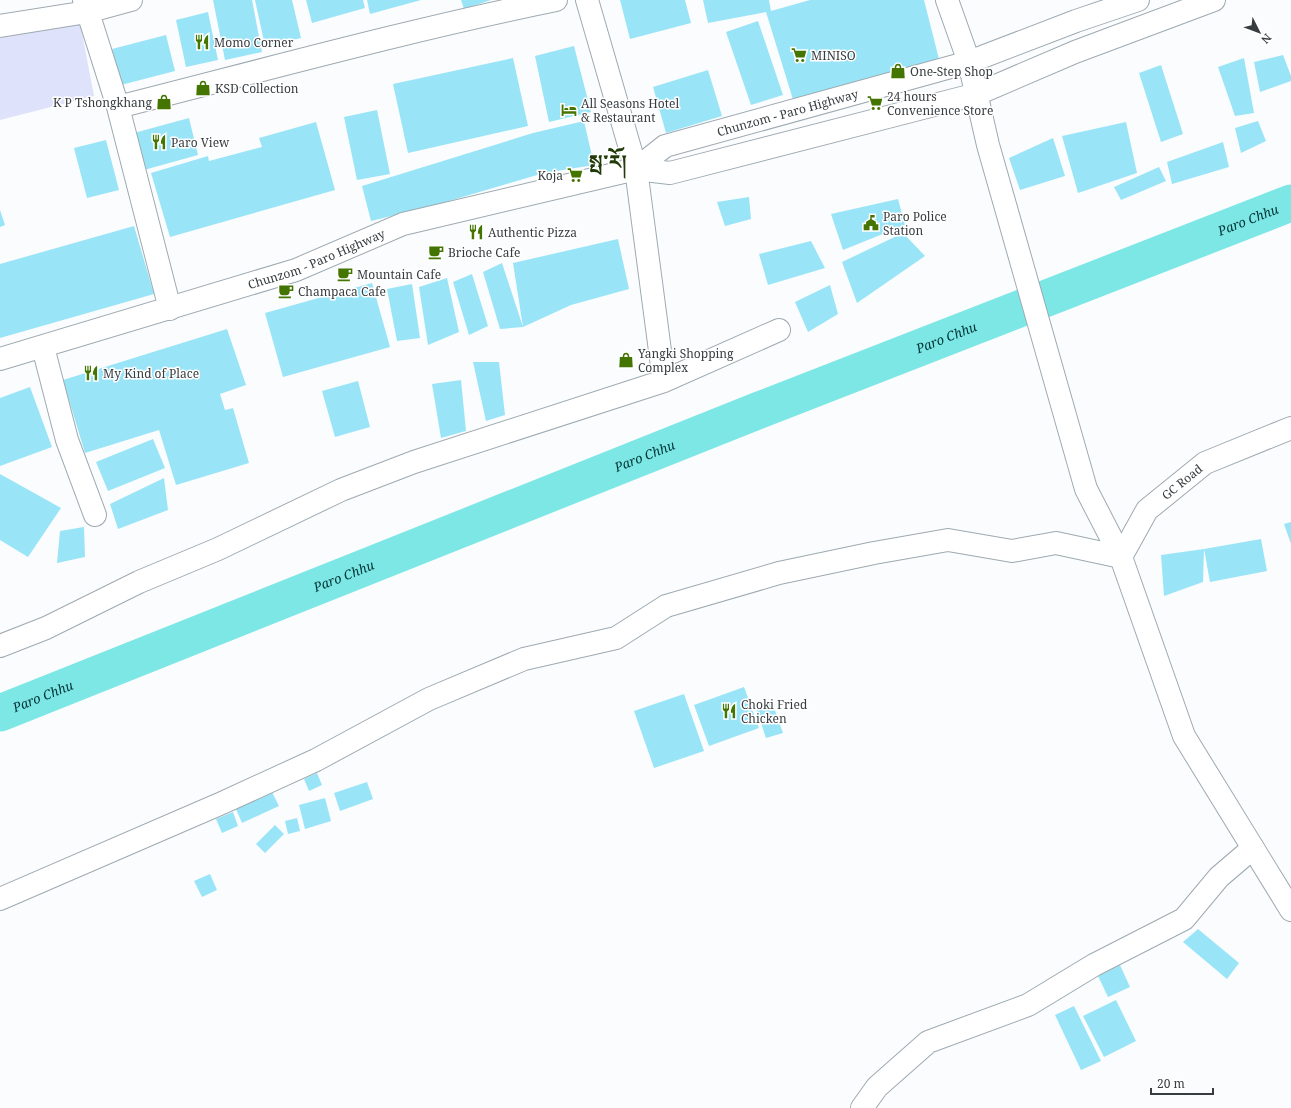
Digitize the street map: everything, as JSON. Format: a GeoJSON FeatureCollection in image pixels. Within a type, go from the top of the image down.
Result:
{"type":"FeatureCollection","features":[{"type":"Feature","properties":{"kind":"street"},"geometry":{"type":"LineString","coordinates":[[0,26],[85,6],[131,0]]}},
{"type":"Feature","properties":{"kind":"street"},"geometry":{"type":"LineString","coordinates":[[118,107],[355,46],[487,14],[556,0]]}},
{"type":"Feature","properties":{"kind":"street"},"geometry":{"type":"LineString","coordinates":[[587,0],[636,169],[664,381]]}},
{"type":"Feature","properties":{"kind":"street"},"geometry":{"type":"LineString","coordinates":[[947,0],[968,62],[977,94],[988,145],[1086,490],[1120,557],[1184,736],[1291,910]]}},
{"type":"Feature","properties":{"kind":"street","name":"Chunzom - Paro Highway"},"geometry":{"type":"LineString","coordinates":[[636,169],[665,146],[968,62],[1076,21],[1138,0]]}},
{"type":"Feature","properties":{"kind":"street","name":"Chunzom - Paro Highway"},"geometry":{"type":"LineString","coordinates":[[0,359],[296,270],[403,224],[636,169],[670,172],[977,94],[1075,52],[1209,1]]}},
{"type":"Feature","properties":{"kind":"street"},"geometry":{"type":"LineString","coordinates":[[85,6],[118,107],[170,309]]}},
{"type":"Feature","properties":{"kind":"street"},"geometry":{"type":"LineString","coordinates":[[0,646],[46,628],[140,582],[218,549],[341,490],[414,462],[664,381],[779,330]]}},
{"type":"Feature","properties":{"kind":"street"},"geometry":{"type":"LineString","coordinates":[[43,347],[67,440],[94,515]]}},
{"type":"Feature","properties":{"kind":"street","name":"GC Road"},"geometry":{"type":"LineString","coordinates":[[1120,557],[1147,510],[1205,463],[1291,428]]}},
{"type":"Feature","properties":{"kind":"street"},"geometry":{"type":"LineString","coordinates":[[0,899],[173,825],[309,764],[429,699],[524,659],[616,638],[666,606],[779,573],[874,553],[948,540],[1012,551],[1056,543],[1120,557]]}},
{"type":"Feature","properties":{"kind":"street"},"geometry":{"type":"LineString","coordinates":[[862,1108],[877,1087],[928,1042],[1028,1005],[1094,965],[1184,919],[1219,877],[1253,848]]}},
{"type":"Feature","properties":{"kind":"shaded area"},"geometry":{"type":"Polygon","coordinates":[[[80,22],[94,96],[0,120],[0,36],[80,22]]]}},
{"type":"Feature","properties":{"kind":"building"},"geometry":{"type":"Polygon","coordinates":[[[213,0],[252,0],[262,52],[225,60],[213,0]]]}},
{"type":"Feature","properties":{"kind":"building"},"geometry":{"type":"Polygon","coordinates":[[[255,0],[292,0],[301,38],[265,46],[255,0]]]}},
{"type":"Feature","properties":{"kind":"building"},"geometry":{"type":"Polygon","coordinates":[[[306,0],[363,0],[365,8],[312,23],[306,0]]]}},
{"type":"Feature","properties":{"kind":"building"},"geometry":{"type":"Polygon","coordinates":[[[367,0],[421,0],[370,14],[367,0]]]}},
{"type":"Feature","properties":{"kind":"building"},"geometry":{"type":"Polygon","coordinates":[[[461,0],[491,0],[464,9],[461,0]]]}},
{"type":"Feature","properties":{"kind":"building"},"geometry":{"type":"Polygon","coordinates":[[[620,0],[685,0],[691,23],[630,39],[620,0]]]}},
{"type":"Feature","properties":{"kind":"building"},"geometry":{"type":"Polygon","coordinates":[[[703,0],[769,0],[771,11],[810,0],[924,0],[940,63],[795,106],[766,12],[708,23],[703,0]]]}},
{"type":"Feature","properties":{"kind":"building"},"geometry":{"type":"Polygon","coordinates":[[[208,12],[218,60],[186,67],[176,20],[208,12]]]}},
{"type":"Feature","properties":{"kind":"building"},"geometry":{"type":"Polygon","coordinates":[[[758,21],[783,95],[751,105],[726,32],[758,21]]]}},
{"type":"Feature","properties":{"kind":"building"},"geometry":{"type":"Polygon","coordinates":[[[166,35],[175,71],[121,85],[112,49],[166,35]]]}},
{"type":"Feature","properties":{"kind":"building"},"geometry":{"type":"Polygon","coordinates":[[[574,46],[591,112],[549,122],[535,56],[574,46]]]}},
{"type":"Feature","properties":{"kind":"building"},"geometry":{"type":"Polygon","coordinates":[[[1283,55],[1291,76],[1291,81],[1260,92],[1254,62],[1283,55]]]}},
{"type":"Feature","properties":{"kind":"building"},"geometry":{"type":"Polygon","coordinates":[[[513,58],[528,126],[408,153],[393,84],[513,58]]]}},
{"type":"Feature","properties":{"kind":"building"},"geometry":{"type":"Polygon","coordinates":[[[1244,58],[1254,113],[1235,116],[1218,67],[1244,58]]]}},
{"type":"Feature","properties":{"kind":"building"},"geometry":{"type":"Polygon","coordinates":[[[1161,65],[1183,134],[1161,142],[1139,73],[1161,65]]]}},
{"type":"Feature","properties":{"kind":"building"},"geometry":{"type":"Polygon","coordinates":[[[708,70],[722,116],[666,133],[653,87],[708,70]]]}},
{"type":"Feature","properties":{"kind":"building"},"geometry":{"type":"Polygon","coordinates":[[[377,110],[390,174],[357,180],[344,117],[377,110]]]}},
{"type":"Feature","properties":{"kind":"building"},"geometry":{"type":"Polygon","coordinates":[[[189,118],[198,155],[144,170],[134,133],[189,118]]]}},
{"type":"Feature","properties":{"kind":"building"},"geometry":{"type":"Polygon","coordinates":[[[584,121],[594,165],[544,173],[432,206],[371,221],[362,186],[533,133],[584,121]]]}},
{"type":"Feature","properties":{"kind":"building"},"geometry":{"type":"Polygon","coordinates":[[[1258,121],[1266,141],[1241,153],[1235,128],[1258,121]]]}},
{"type":"Feature","properties":{"kind":"building"},"geometry":{"type":"Polygon","coordinates":[[[316,122],[335,190],[170,237],[151,173],[208,156],[209,161],[262,147],[259,138],[316,122]]]}},
{"type":"Feature","properties":{"kind":"building"},"geometry":{"type":"Polygon","coordinates":[[[1126,122],[1137,173],[1078,193],[1062,136],[1126,122]]]}},
{"type":"Feature","properties":{"kind":"building"},"geometry":{"type":"Polygon","coordinates":[[[1053,138],[1065,176],[1020,190],[1009,158],[1053,138]]]}},
{"type":"Feature","properties":{"kind":"building"},"geometry":{"type":"Polygon","coordinates":[[[106,140],[119,190],[87,198],[74,148],[106,140]]]}},
{"type":"Feature","properties":{"kind":"building"},"geometry":{"type":"Polygon","coordinates":[[[1223,142],[1229,167],[1172,184],[1167,162],[1223,142]]]}},
{"type":"Feature","properties":{"kind":"building"},"geometry":{"type":"Polygon","coordinates":[[[1159,167],[1166,181],[1121,200],[1114,187],[1159,167]]]}},
{"type":"Feature","properties":{"kind":"building"},"geometry":{"type":"Polygon","coordinates":[[[749,197],[751,219],[725,226],[717,202],[749,197]]]}},
{"type":"Feature","properties":{"kind":"building"},"geometry":{"type":"Polygon","coordinates":[[[898,199],[905,225],[843,250],[831,214],[898,199]]]}},
{"type":"Feature","properties":{"kind":"building"},"geometry":{"type":"Polygon","coordinates":[[[0,210],[5,225],[0,227],[0,210]]]}},
{"type":"Feature","properties":{"kind":"building"},"geometry":{"type":"Polygon","coordinates":[[[134,226],[154,294],[0,338],[0,264],[134,226]]]}},
{"type":"Feature","properties":{"kind":"building"},"geometry":{"type":"Polygon","coordinates":[[[903,233],[925,256],[857,303],[842,262],[903,233]]]}},
{"type":"Feature","properties":{"kind":"building"},"geometry":{"type":"Polygon","coordinates":[[[618,239],[629,289],[571,305],[523,327],[513,263],[618,239]]]}},
{"type":"Feature","properties":{"kind":"building"},"geometry":{"type":"Polygon","coordinates":[[[811,241],[825,268],[768,285],[759,254],[811,241]]]}},
{"type":"Feature","properties":{"kind":"building"},"geometry":{"type":"Polygon","coordinates":[[[502,263],[523,327],[500,329],[483,272],[502,263]]]}},
{"type":"Feature","properties":{"kind":"building"},"geometry":{"type":"Polygon","coordinates":[[[472,274],[488,326],[469,335],[453,282],[472,274]]]}},
{"type":"Feature","properties":{"kind":"building"},"geometry":{"type":"Polygon","coordinates":[[[447,278],[459,332],[428,345],[419,287],[447,278]]]}},
{"type":"Feature","properties":{"kind":"building"},"geometry":{"type":"Polygon","coordinates":[[[372,283],[390,347],[283,377],[265,313],[372,283]]]}},
{"type":"Feature","properties":{"kind":"building"},"geometry":{"type":"Polygon","coordinates":[[[412,284],[420,338],[397,341],[387,289],[412,284]]]}},
{"type":"Feature","properties":{"kind":"building"},"geometry":{"type":"Polygon","coordinates":[[[830,285],[838,314],[808,332],[795,302],[830,285]]]}},
{"type":"Feature","properties":{"kind":"building"},"geometry":{"type":"Polygon","coordinates":[[[227,329],[246,385],[220,394],[225,410],[233,408],[249,463],[176,485],[159,430],[85,453],[63,380],[227,329]]]}},
{"type":"Feature","properties":{"kind":"building"},"geometry":{"type":"Polygon","coordinates":[[[473,362],[499,362],[505,415],[486,421],[473,362]]]}},
{"type":"Feature","properties":{"kind":"building"},"geometry":{"type":"Polygon","coordinates":[[[461,380],[466,431],[441,438],[432,384],[461,380]]]}},
{"type":"Feature","properties":{"kind":"building"},"geometry":{"type":"Polygon","coordinates":[[[358,381],[370,427],[335,437],[322,391],[358,381]]]}},
{"type":"Feature","properties":{"kind":"building"},"geometry":{"type":"Polygon","coordinates":[[[30,387],[52,447],[0,466],[0,398],[30,387]]]}},
{"type":"Feature","properties":{"kind":"building"},"geometry":{"type":"Polygon","coordinates":[[[153,439],[165,468],[108,491],[96,462],[153,439]]]}},
{"type":"Feature","properties":{"kind":"building"},"geometry":{"type":"Polygon","coordinates":[[[0,474],[61,508],[28,557],[0,540],[0,474]]]}},
{"type":"Feature","properties":{"kind":"building"},"geometry":{"type":"Polygon","coordinates":[[[164,478],[168,510],[118,529],[110,504],[164,478]]]}},
{"type":"Feature","properties":{"kind":"building"},"geometry":{"type":"Polygon","coordinates":[[[1291,522],[1291,544],[1284,524],[1291,522]]]}},
{"type":"Feature","properties":{"kind":"building"},"geometry":{"type":"Polygon","coordinates":[[[84,527],[85,557],[57,563],[60,531],[84,527]]]}},
{"type":"Feature","properties":{"kind":"building"},"geometry":{"type":"Polygon","coordinates":[[[1261,539],[1267,571],[1210,582],[1204,549],[1261,539]]]}},
{"type":"Feature","properties":{"kind":"building"},"geometry":{"type":"Polygon","coordinates":[[[1204,549],[1203,582],[1164,596],[1161,555],[1204,549]]]}},
{"type":"Feature","properties":{"kind":"building"},"geometry":{"type":"Polygon","coordinates":[[[744,687],[759,728],[709,746],[694,705],[744,687]]]}},
{"type":"Feature","properties":{"kind":"building"},"geometry":{"type":"Polygon","coordinates":[[[684,694],[704,751],[654,768],[634,711],[684,694]]]}},
{"type":"Feature","properties":{"kind":"building"},"geometry":{"type":"Polygon","coordinates":[[[772,702],[783,733],[766,738],[756,708],[772,702]]]}},
{"type":"Feature","properties":{"kind":"building"},"geometry":{"type":"Polygon","coordinates":[[[317,773],[322,785],[309,791],[304,779],[317,773]]]}},
{"type":"Feature","properties":{"kind":"building"},"geometry":{"type":"Polygon","coordinates":[[[367,782],[373,799],[340,811],[334,793],[367,782]]]}},
{"type":"Feature","properties":{"kind":"building"},"geometry":{"type":"Polygon","coordinates":[[[272,792],[279,806],[242,823],[236,809],[272,792]]]}},
{"type":"Feature","properties":{"kind":"building"},"geometry":{"type":"Polygon","coordinates":[[[325,798],[331,821],[305,829],[299,805],[325,798]]]}},
{"type":"Feature","properties":{"kind":"building"},"geometry":{"type":"Polygon","coordinates":[[[233,812],[238,826],[222,833],[216,819],[233,812]]]}},
{"type":"Feature","properties":{"kind":"building"},"geometry":{"type":"Polygon","coordinates":[[[297,818],[300,831],[288,834],[285,821],[297,818]]]}},
{"type":"Feature","properties":{"kind":"building"},"geometry":{"type":"Polygon","coordinates":[[[275,825],[284,834],[265,853],[256,844],[275,825]]]}},
{"type":"Feature","properties":{"kind":"building"},"geometry":{"type":"Polygon","coordinates":[[[210,874],[217,890],[202,897],[194,881],[210,874]]]}},
{"type":"Feature","properties":{"kind":"building"},"geometry":{"type":"Polygon","coordinates":[[[1198,929],[1239,963],[1227,979],[1183,942],[1198,929]]]}},
{"type":"Feature","properties":{"kind":"building"},"geometry":{"type":"Polygon","coordinates":[[[1120,965],[1130,987],[1108,997],[1098,976],[1120,965]]]}},
{"type":"Feature","properties":{"kind":"building"},"geometry":{"type":"Polygon","coordinates":[[[1116,1000],[1136,1041],[1104,1057],[1083,1016],[1116,1000]]]}},
{"type":"Feature","properties":{"kind":"building"},"geometry":{"type":"Polygon","coordinates":[[[1074,1006],[1101,1061],[1081,1070],[1055,1015],[1074,1006]]]}},
{"type":"Feature","properties":{"kind":"waterway","name":"Paro Chhu"},"geometry":{"type":"LineString","coordinates":[[0,713],[757,411],[1291,203]]}},
{"type":"Feature","properties":{"kind":"place","name":"Momo Corner"},"geometry":{"type":"Point","coordinates":[202,42]}},
{"type":"Feature","properties":{"kind":"place","name":"MINISO"},"geometry":{"type":"Point","coordinates":[799,55]}},
{"type":"Feature","properties":{"kind":"place","name":"One-Step Shop"},"geometry":{"type":"Point","coordinates":[898,71]}},
{"type":"Feature","properties":{"kind":"place","name":"KSD Collection"},"geometry":{"type":"Point","coordinates":[203,88]}},
{"type":"Feature","properties":{"kind":"place","name":"K P Tshongkhang"},"geometry":{"type":"Point","coordinates":[164,102]}},
{"type":"Feature","properties":{"kind":"place","name":"24 hours Convenience Store"},"geometry":{"type":"Point","coordinates":[875,103]}},
{"type":"Feature","properties":{"kind":"place","name":"All Seasons Hotel & Restaurant"},"geometry":{"type":"Point","coordinates":[569,110]}},
{"type":"Feature","properties":{"kind":"place","name":"Paro View"},"geometry":{"type":"Point","coordinates":[159,142]}},
{"type":"Feature","properties":{"kind":"place","name":"Koja"},"geometry":{"type":"Point","coordinates":[575,175]}},
{"type":"Feature","properties":{"kind":"place","name":"Paro Police Station"},"geometry":{"type":"Point","coordinates":[871,223]}},
{"type":"Feature","properties":{"kind":"place","name":"Authentic Pizza"},"geometry":{"type":"Point","coordinates":[476,232]}},
{"type":"Feature","properties":{"kind":"place","name":"Brioche Cafe"},"geometry":{"type":"Point","coordinates":[436,252]}},
{"type":"Feature","properties":{"kind":"place","name":"Mountain Cafe"},"geometry":{"type":"Point","coordinates":[345,274]}},
{"type":"Feature","properties":{"kind":"place","name":"Champaca Cafe"},"geometry":{"type":"Point","coordinates":[286,291]}},
{"type":"Feature","properties":{"kind":"place","name":"Yangki Shopping Complex"},"geometry":{"type":"Point","coordinates":[626,360]}},
{"type":"Feature","properties":{"kind":"place","name":"My Kind of Place"},"geometry":{"type":"Point","coordinates":[91,373]}},
{"type":"Feature","properties":{"kind":"place","name":"Choki Fried Chicken"},"geometry":{"type":"Point","coordinates":[729,711]}},
{"type":"Feature","properties":{"kind":"district","name":"སྤ་རོ།"},"geometry":{"type":"Point","coordinates":[608,161]}}]}
